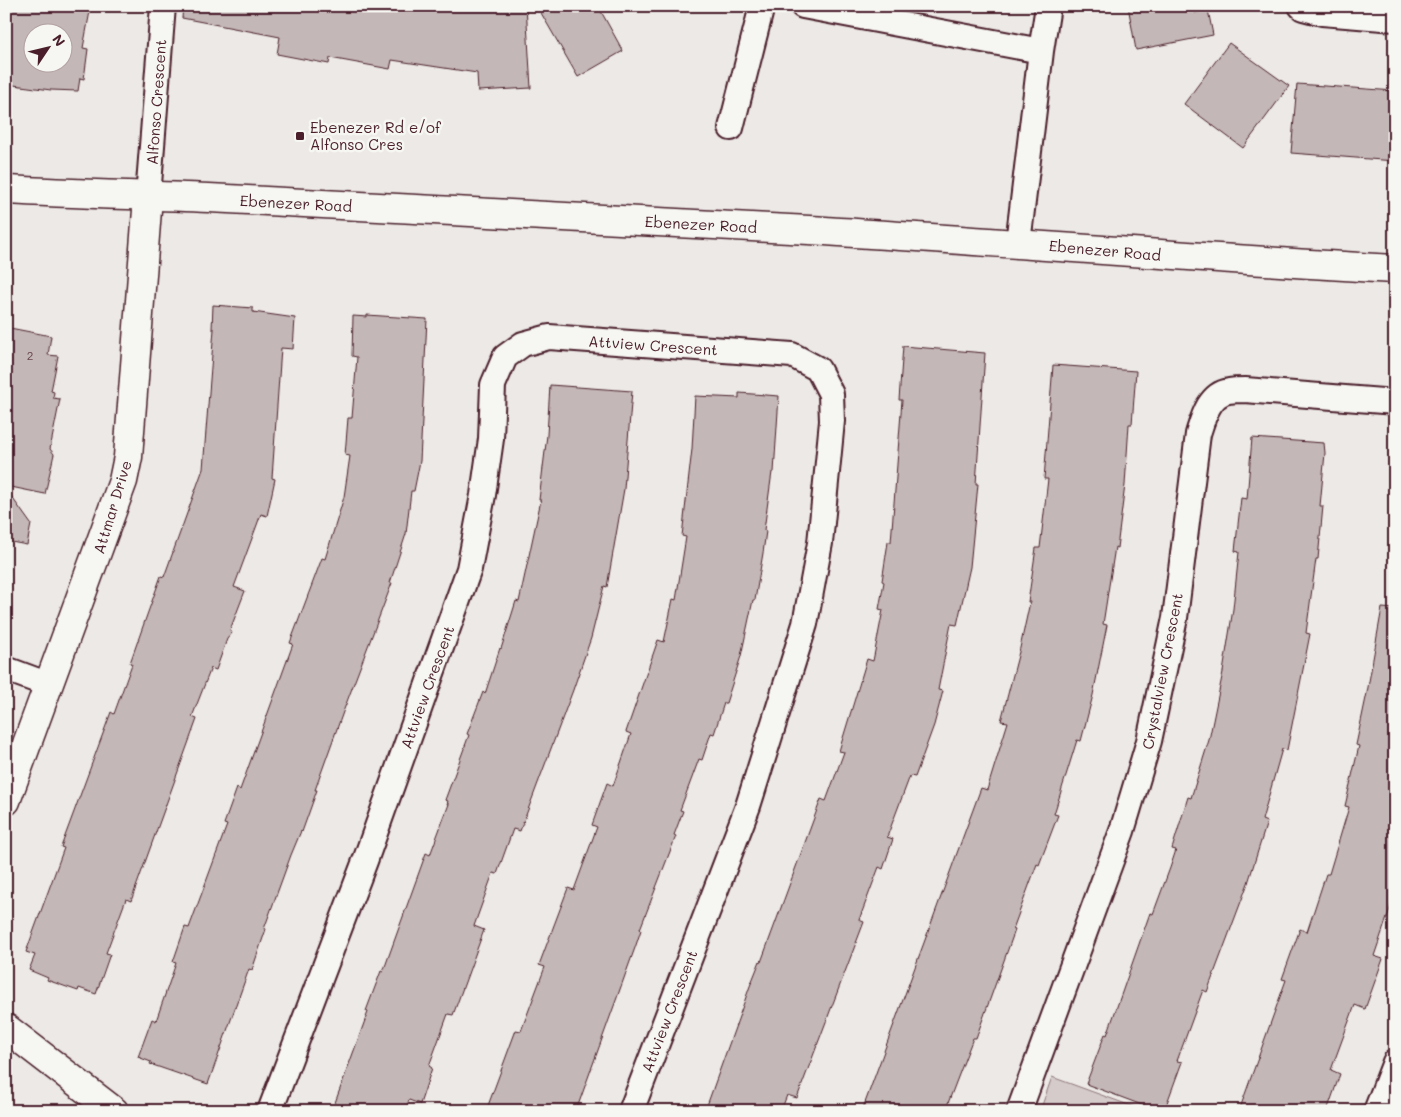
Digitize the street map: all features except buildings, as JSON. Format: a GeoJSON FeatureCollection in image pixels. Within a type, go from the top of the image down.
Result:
{"type":"FeatureCollection","features":[{"type":"Feature","properties":{"kind":"main road","name":"Ebenezer Road"},"geometry":{"type":"LineString","coordinates":[[6,190],[148,197],[213,198],[1018,243],[1223,259],[1395,269]]}},
{"type":"Feature","properties":{"kind":"main road","name":"Attmar Drive"},"geometry":{"type":"LineString","coordinates":[[6,801],[123,481],[129,447],[148,197]]}},
{"type":"Feature","properties":{"kind":"main road"},"geometry":{"type":"LineString","coordinates":[[6,1028],[114,1111]]}},
{"type":"Feature","properties":{"kind":"street","name":"Alfonso Crescent"},"geometry":{"type":"LineString","coordinates":[[148,197],[163,6]]}},
{"type":"Feature","properties":{"kind":"street"},"geometry":{"type":"LineString","coordinates":[[731,128],[762,6]]}},
{"type":"Feature","properties":{"kind":"street"},"geometry":{"type":"LineString","coordinates":[[803,6],[1041,51]]}},
{"type":"Feature","properties":{"kind":"street"},"geometry":{"type":"LineString","coordinates":[[1018,243],[1048,6]]}},
{"type":"Feature","properties":{"kind":"street"},"geometry":{"type":"LineString","coordinates":[[1301,6],[1322,13],[1395,19]]}},
{"type":"Feature","properties":{"kind":"street","name":"Attview Crescent"},"geometry":{"type":"LineString","coordinates":[[270,1111],[365,861],[469,569],[491,439],[493,385],[505,357],[523,344],[549,337],[792,355],[818,369],[831,394],[832,421],[820,543],[805,624],[748,806],[631,1111]]}},
{"type":"Feature","properties":{"kind":"street","name":"Crystalview Crescent"},"geometry":{"type":"LineString","coordinates":[[1018,1111],[1122,831],[1149,741],[1175,618],[1198,434],[1204,416],[1213,400],[1227,391],[1245,390],[1395,402]]}},
{"type":"Feature","properties":{"kind":"street"},"geometry":{"type":"LineString","coordinates":[[6,669],[49,685]]}},
{"type":"Feature","properties":{"kind":"street"},"geometry":{"type":"LineString","coordinates":[[1376,1111],[1395,1062]]}},
{"type":"Feature","properties":{"kind":"shaded area"},"geometry":{"type":"Polygon","coordinates":[[[1052,1077],[1145,1111],[1040,1111],[1052,1077]]]}},
{"type":"Feature","properties":{"kind":"place","name":"Ebenezer Rd e/of Alfonso Cres"},"geometry":{"type":"Point","coordinates":[300,136]}}]}
